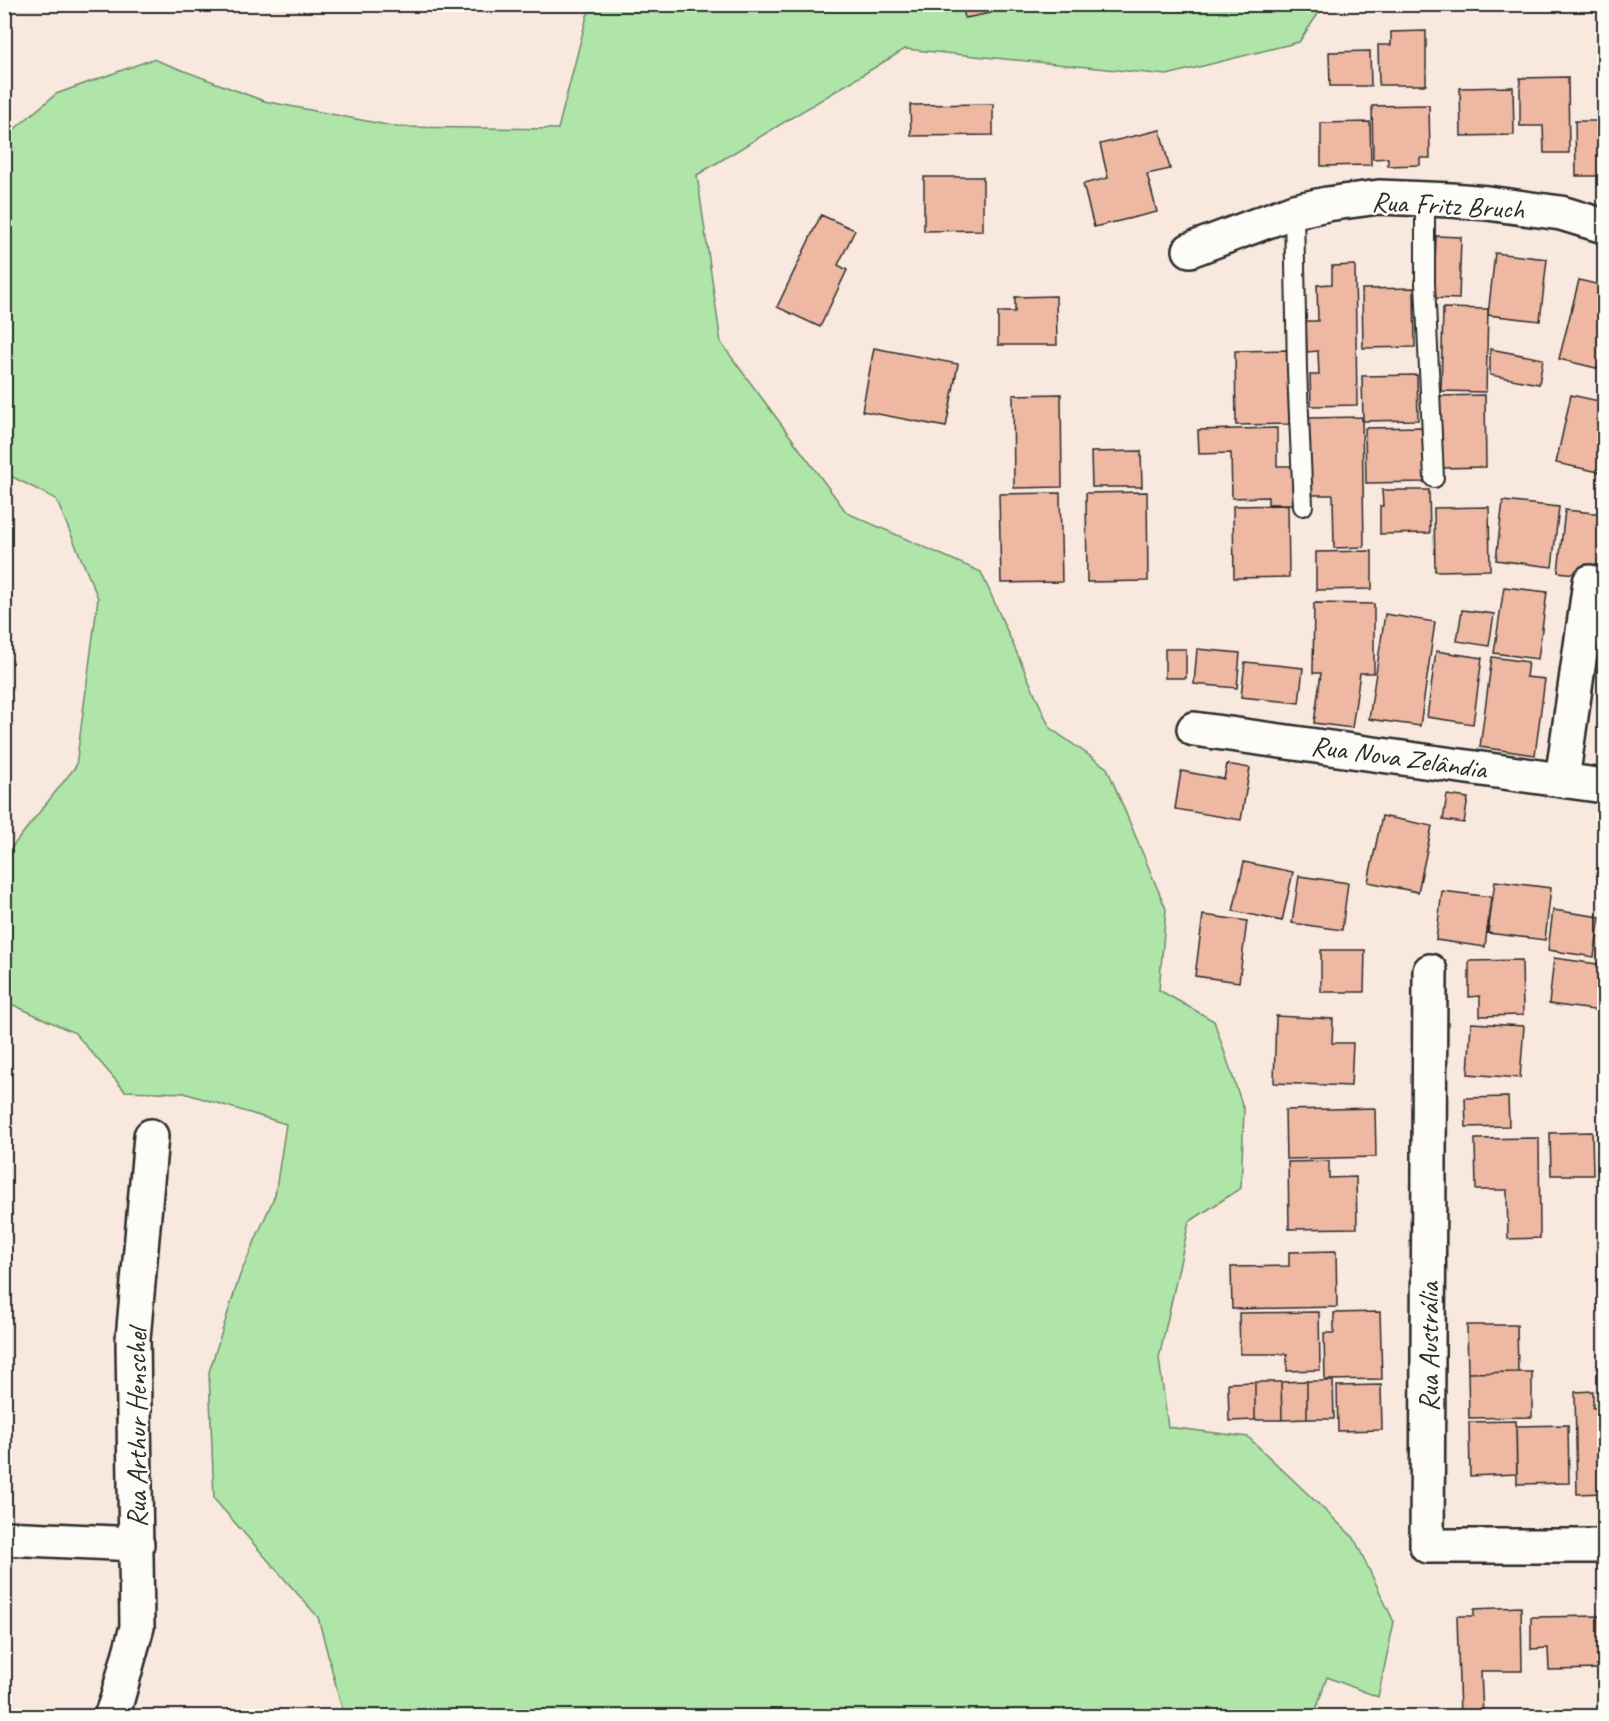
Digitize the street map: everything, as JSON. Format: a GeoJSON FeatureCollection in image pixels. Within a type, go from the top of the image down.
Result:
{"type":"FeatureCollection","features":[{"type":"Feature","properties":{"kind":"street","name":"Rua Fritz Bruch"},"geometry":{"type":"LineString","coordinates":[[1190,250],[1294,211],[1379,197],[1487,203],[1561,213],[1605,226]]}},
{"type":"Feature","properties":{"kind":"street"},"geometry":{"type":"LineString","coordinates":[[1562,780],[1590,582]]}},
{"type":"Feature","properties":{"kind":"street","name":"Rua Nova Zelândia"},"geometry":{"type":"LineString","coordinates":[[1194,729],[1605,786]]}},
{"type":"Feature","properties":{"kind":"street","name":"Rua Austrália"},"geometry":{"type":"LineString","coordinates":[[1430,971],[1427,1546],[1605,1546]]}},
{"type":"Feature","properties":{"kind":"street","name":"Rua Arthur Henschel"},"geometry":{"type":"LineString","coordinates":[[111,1716],[137,1627],[133,1339],[151,1136]]}},
{"type":"Feature","properties":{"kind":"street"},"geometry":{"type":"LineString","coordinates":[[4,1538],[137,1544]]}},
{"type":"Feature","properties":{"kind":"lane"},"geometry":{"type":"LineString","coordinates":[[1425,199],[1425,295],[1434,478]]}},
{"type":"Feature","properties":{"kind":"lane"},"geometry":{"type":"LineString","coordinates":[[1294,211],[1297,370],[1303,506]]}},
{"type":"Feature","properties":{"kind":"green space"},"geometry":{"type":"Polygon","coordinates":[[[593,5],[1324,5],[1299,42],[1167,75],[905,49],[697,175],[721,343],[847,513],[981,572],[1050,728],[1107,768],[1166,909],[1159,990],[1214,1021],[1244,1110],[1241,1188],[1189,1222],[1159,1358],[1168,1427],[1248,1437],[1354,1538],[1394,1622],[1378,1697],[1327,1677],[1314,1716],[344,1716],[318,1617],[214,1499],[209,1372],[240,1275],[275,1195],[286,1124],[184,1093],[125,1091],[75,1033],[11,1004],[4,857],[76,766],[98,598],[56,499],[5,473],[5,137],[56,94],[153,59],[264,101],[397,127],[558,129],[587,16],[593,5]]]}},
{"type":"Feature","properties":{"kind":"building"},"geometry":{"type":"Polygon","coordinates":[[[962,4],[989,4],[991,13],[965,18],[962,4]]]}},
{"type":"Feature","properties":{"kind":"building"},"geometry":{"type":"Polygon","coordinates":[[[1426,31],[1426,85],[1379,85],[1378,45],[1391,45],[1391,32],[1426,31]]]}},
{"type":"Feature","properties":{"kind":"building"},"geometry":{"type":"Polygon","coordinates":[[[1370,51],[1371,86],[1330,86],[1329,52],[1370,51]]]}},
{"type":"Feature","properties":{"kind":"building"},"geometry":{"type":"Polygon","coordinates":[[[1568,77],[1569,153],[1544,153],[1543,126],[1520,126],[1520,78],[1568,77]]]}},
{"type":"Feature","properties":{"kind":"building"},"geometry":{"type":"Polygon","coordinates":[[[1513,87],[1514,135],[1461,136],[1460,88],[1513,87]]]}},
{"type":"Feature","properties":{"kind":"building"},"geometry":{"type":"Polygon","coordinates":[[[993,104],[993,135],[911,136],[910,105],[993,104]]]}},
{"type":"Feature","properties":{"kind":"building"},"geometry":{"type":"Polygon","coordinates":[[[1429,105],[1430,158],[1420,158],[1420,165],[1388,166],[1388,158],[1373,159],[1372,106],[1429,105]]]}},
{"type":"Feature","properties":{"kind":"building"},"geometry":{"type":"Polygon","coordinates":[[[1600,113],[1604,113],[1604,176],[1576,176],[1575,121],[1600,121],[1600,113]]]}},
{"type":"Feature","properties":{"kind":"building"},"geometry":{"type":"Polygon","coordinates":[[[1370,122],[1371,165],[1321,166],[1321,123],[1370,122]]]}},
{"type":"Feature","properties":{"kind":"building"},"geometry":{"type":"Polygon","coordinates":[[[1160,130],[1170,169],[1147,174],[1157,212],[1094,227],[1083,184],[1108,178],[1100,144],[1160,130]]]}},
{"type":"Feature","properties":{"kind":"building"},"geometry":{"type":"Polygon","coordinates":[[[924,177],[983,177],[983,230],[924,231],[924,177]]]}},
{"type":"Feature","properties":{"kind":"building"},"geometry":{"type":"Polygon","coordinates":[[[821,215],[855,230],[838,265],[847,270],[820,327],[777,307],[821,215]]]}},
{"type":"Feature","properties":{"kind":"building"},"geometry":{"type":"Polygon","coordinates":[[[1436,236],[1461,237],[1459,299],[1434,298],[1436,236]]]}},
{"type":"Feature","properties":{"kind":"building"},"geometry":{"type":"Polygon","coordinates":[[[1495,253],[1547,259],[1540,321],[1488,315],[1495,253]]]}},
{"type":"Feature","properties":{"kind":"building"},"geometry":{"type":"Polygon","coordinates":[[[1355,265],[1357,405],[1311,406],[1310,375],[1319,375],[1318,351],[1307,352],[1306,321],[1318,321],[1317,285],[1332,284],[1332,266],[1355,265]]]}},
{"type":"Feature","properties":{"kind":"building"},"geometry":{"type":"Polygon","coordinates":[[[1579,280],[1604,286],[1604,370],[1559,359],[1579,280]]]}},
{"type":"Feature","properties":{"kind":"building"},"geometry":{"type":"Polygon","coordinates":[[[1414,288],[1415,347],[1363,348],[1362,289],[1414,288]]]}},
{"type":"Feature","properties":{"kind":"building"},"geometry":{"type":"Polygon","coordinates":[[[1056,296],[1057,345],[998,345],[998,312],[1015,312],[1015,297],[1056,296]]]}},
{"type":"Feature","properties":{"kind":"building"},"geometry":{"type":"Polygon","coordinates":[[[1443,308],[1488,309],[1486,392],[1441,391],[1443,308]]]}},
{"type":"Feature","properties":{"kind":"building"},"geometry":{"type":"Polygon","coordinates":[[[874,348],[958,364],[946,427],[862,411],[874,348]]]}},
{"type":"Feature","properties":{"kind":"building"},"geometry":{"type":"Polygon","coordinates":[[[1490,349],[1543,359],[1539,384],[1490,375],[1490,349]]]}},
{"type":"Feature","properties":{"kind":"building"},"geometry":{"type":"Polygon","coordinates":[[[1287,350],[1289,424],[1236,425],[1235,351],[1287,350]]]}},
{"type":"Feature","properties":{"kind":"building"},"geometry":{"type":"Polygon","coordinates":[[[1417,375],[1418,420],[1363,421],[1362,376],[1417,375]]]}},
{"type":"Feature","properties":{"kind":"building"},"geometry":{"type":"Polygon","coordinates":[[[1061,394],[1062,487],[1014,488],[1013,395],[1061,394]]]}},
{"type":"Feature","properties":{"kind":"building"},"geometry":{"type":"Polygon","coordinates":[[[1485,395],[1486,467],[1441,468],[1440,396],[1485,395]]]}},
{"type":"Feature","properties":{"kind":"building"},"geometry":{"type":"Polygon","coordinates":[[[1571,395],[1604,402],[1604,473],[1556,463],[1571,395]]]}},
{"type":"Feature","properties":{"kind":"building"},"geometry":{"type":"Polygon","coordinates":[[[1362,417],[1364,547],[1334,548],[1333,495],[1308,495],[1307,418],[1362,417]]]}},
{"type":"Feature","properties":{"kind":"building"},"geometry":{"type":"Polygon","coordinates":[[[1423,427],[1424,482],[1366,483],[1365,428],[1423,427]]]}},
{"type":"Feature","properties":{"kind":"building"},"geometry":{"type":"Polygon","coordinates":[[[1277,428],[1277,466],[1292,466],[1293,504],[1268,504],[1268,497],[1232,498],[1231,453],[1199,454],[1198,430],[1277,428]]]}},
{"type":"Feature","properties":{"kind":"building"},"geometry":{"type":"Polygon","coordinates":[[[1141,451],[1142,487],[1092,487],[1091,452],[1141,451]]]}},
{"type":"Feature","properties":{"kind":"building"},"geometry":{"type":"Polygon","coordinates":[[[1382,490],[1429,490],[1430,533],[1380,534],[1382,490]]]}},
{"type":"Feature","properties":{"kind":"building"},"geometry":{"type":"Polygon","coordinates":[[[1147,492],[1148,581],[1087,582],[1086,493],[1147,492]]]}},
{"type":"Feature","properties":{"kind":"building"},"geometry":{"type":"Polygon","coordinates":[[[1060,493],[1062,582],[1001,583],[999,494],[1060,493]]]}},
{"type":"Feature","properties":{"kind":"building"},"geometry":{"type":"Polygon","coordinates":[[[1503,501],[1559,507],[1552,567],[1496,560],[1503,501]]]}},
{"type":"Feature","properties":{"kind":"building"},"geometry":{"type":"Polygon","coordinates":[[[1288,505],[1289,577],[1234,578],[1233,506],[1288,505]]]}},
{"type":"Feature","properties":{"kind":"building"},"geometry":{"type":"Polygon","coordinates":[[[1489,507],[1490,570],[1435,571],[1434,508],[1489,507]]]}},
{"type":"Feature","properties":{"kind":"building"},"geometry":{"type":"Polygon","coordinates":[[[1565,510],[1604,514],[1604,577],[1558,572],[1565,510]]]}},
{"type":"Feature","properties":{"kind":"building"},"geometry":{"type":"Polygon","coordinates":[[[1372,551],[1372,589],[1316,590],[1316,552],[1372,551]]]}},
{"type":"Feature","properties":{"kind":"building"},"geometry":{"type":"Polygon","coordinates":[[[1504,587],[1547,592],[1538,659],[1494,653],[1504,587]]]}},
{"type":"Feature","properties":{"kind":"building"},"geometry":{"type":"Polygon","coordinates":[[[1314,603],[1374,604],[1374,673],[1360,673],[1352,728],[1314,723],[1321,673],[1313,673],[1314,603]]]}},
{"type":"Feature","properties":{"kind":"building"},"geometry":{"type":"Polygon","coordinates":[[[1462,610],[1494,614],[1489,646],[1457,641],[1462,610]]]}},
{"type":"Feature","properties":{"kind":"building"},"geometry":{"type":"Polygon","coordinates":[[[1385,614],[1435,622],[1420,726],[1369,719],[1385,614]]]}},
{"type":"Feature","properties":{"kind":"building"},"geometry":{"type":"Polygon","coordinates":[[[1165,649],[1186,649],[1186,678],[1165,678],[1165,649]]]}},
{"type":"Feature","properties":{"kind":"building"},"geometry":{"type":"Polygon","coordinates":[[[1197,649],[1240,653],[1237,688],[1194,684],[1197,649]]]}},
{"type":"Feature","properties":{"kind":"building"},"geometry":{"type":"Polygon","coordinates":[[[1436,651],[1482,658],[1473,724],[1427,717],[1436,651]]]}},
{"type":"Feature","properties":{"kind":"building"},"geometry":{"type":"Polygon","coordinates":[[[1492,657],[1528,662],[1526,677],[1545,679],[1535,755],[1480,747],[1492,657]]]}},
{"type":"Feature","properties":{"kind":"building"},"geometry":{"type":"Polygon","coordinates":[[[1604,660],[1604,701],[1599,700],[1604,660]]]}},
{"type":"Feature","properties":{"kind":"building"},"geometry":{"type":"Polygon","coordinates":[[[1245,662],[1303,668],[1299,703],[1241,697],[1245,662]]]}},
{"type":"Feature","properties":{"kind":"building"},"geometry":{"type":"Polygon","coordinates":[[[1227,764],[1250,768],[1241,820],[1175,809],[1181,771],[1224,779],[1227,764]]]}},
{"type":"Feature","properties":{"kind":"building"},"geometry":{"type":"Polygon","coordinates":[[[1447,795],[1468,798],[1464,823],[1443,820],[1447,795]]]}},
{"type":"Feature","properties":{"kind":"building"},"geometry":{"type":"Polygon","coordinates":[[[1382,816],[1432,826],[1418,892],[1368,882],[1382,816]]]}},
{"type":"Feature","properties":{"kind":"building"},"geometry":{"type":"Polygon","coordinates":[[[1244,862],[1293,872],[1282,921],[1233,911],[1244,862]]]}},
{"type":"Feature","properties":{"kind":"building"},"geometry":{"type":"Polygon","coordinates":[[[1299,876],[1348,883],[1342,930],[1292,923],[1299,876]]]}},
{"type":"Feature","properties":{"kind":"building"},"geometry":{"type":"Polygon","coordinates":[[[1495,881],[1551,888],[1545,940],[1488,933],[1495,881]]]}},
{"type":"Feature","properties":{"kind":"building"},"geometry":{"type":"Polygon","coordinates":[[[1442,891],[1491,897],[1485,947],[1436,940],[1442,891]]]}},
{"type":"Feature","properties":{"kind":"building"},"geometry":{"type":"Polygon","coordinates":[[[1553,910],[1600,917],[1594,957],[1548,950],[1553,910]]]}},
{"type":"Feature","properties":{"kind":"building"},"geometry":{"type":"Polygon","coordinates":[[[1203,915],[1247,921],[1239,982],[1195,976],[1203,915]]]}},
{"type":"Feature","properties":{"kind":"building"},"geometry":{"type":"Polygon","coordinates":[[[1321,950],[1365,950],[1364,992],[1321,992],[1321,950]]]}},
{"type":"Feature","properties":{"kind":"building"},"geometry":{"type":"Polygon","coordinates":[[[1554,958],[1604,965],[1601,1011],[1549,1004],[1554,958]]]}},
{"type":"Feature","properties":{"kind":"building"},"geometry":{"type":"Polygon","coordinates":[[[1522,960],[1523,1015],[1480,1016],[1480,996],[1469,997],[1469,961],[1522,960]]]}},
{"type":"Feature","properties":{"kind":"building"},"geometry":{"type":"Polygon","coordinates":[[[1276,1016],[1333,1019],[1332,1043],[1353,1043],[1351,1086],[1274,1083],[1276,1016]]]}},
{"type":"Feature","properties":{"kind":"building"},"geometry":{"type":"Polygon","coordinates":[[[1471,1023],[1524,1026],[1520,1078],[1468,1074],[1471,1023]]]}},
{"type":"Feature","properties":{"kind":"building"},"geometry":{"type":"Polygon","coordinates":[[[1508,1097],[1509,1126],[1466,1127],[1465,1098],[1508,1097]]]}},
{"type":"Feature","properties":{"kind":"building"},"geometry":{"type":"Polygon","coordinates":[[[1375,1108],[1376,1157],[1286,1159],[1285,1110],[1375,1108]]]}},
{"type":"Feature","properties":{"kind":"building"},"geometry":{"type":"Polygon","coordinates":[[[1592,1132],[1593,1175],[1551,1175],[1550,1133],[1592,1132]]]}},
{"type":"Feature","properties":{"kind":"building"},"geometry":{"type":"Polygon","coordinates":[[[1539,1138],[1540,1238],[1508,1239],[1507,1190],[1476,1190],[1475,1139],[1539,1138]]]}},
{"type":"Feature","properties":{"kind":"building"},"geometry":{"type":"Polygon","coordinates":[[[1329,1161],[1329,1178],[1356,1177],[1357,1228],[1289,1229],[1288,1162],[1329,1161]]]}},
{"type":"Feature","properties":{"kind":"building"},"geometry":{"type":"Polygon","coordinates":[[[1336,1251],[1337,1307],[1232,1309],[1231,1267],[1289,1266],[1289,1252],[1336,1251]]]}},
{"type":"Feature","properties":{"kind":"building"},"geometry":{"type":"Polygon","coordinates":[[[1319,1312],[1320,1370],[1287,1371],[1287,1354],[1240,1354],[1239,1313],[1319,1312]]]}},
{"type":"Feature","properties":{"kind":"building"},"geometry":{"type":"Polygon","coordinates":[[[1380,1312],[1382,1379],[1325,1380],[1324,1333],[1334,1333],[1334,1313],[1380,1312]]]}},
{"type":"Feature","properties":{"kind":"building"},"geometry":{"type":"Polygon","coordinates":[[[1467,1325],[1517,1325],[1518,1372],[1468,1373],[1467,1325]]]}},
{"type":"Feature","properties":{"kind":"building"},"geometry":{"type":"Polygon","coordinates":[[[1532,1372],[1532,1417],[1469,1418],[1468,1373],[1532,1372]]]}},
{"type":"Feature","properties":{"kind":"building"},"geometry":{"type":"Polygon","coordinates":[[[1307,1381],[1333,1381],[1334,1419],[1307,1419],[1307,1381]]]}},
{"type":"Feature","properties":{"kind":"building"},"geometry":{"type":"Polygon","coordinates":[[[1307,1381],[1307,1419],[1282,1420],[1281,1382],[1307,1381]]]}},
{"type":"Feature","properties":{"kind":"building"},"geometry":{"type":"Polygon","coordinates":[[[1255,1382],[1255,1420],[1229,1421],[1228,1383],[1255,1382]]]}},
{"type":"Feature","properties":{"kind":"building"},"geometry":{"type":"Polygon","coordinates":[[[1255,1382],[1281,1382],[1282,1420],[1255,1420],[1255,1382]]]}},
{"type":"Feature","properties":{"kind":"building"},"geometry":{"type":"Polygon","coordinates":[[[1381,1385],[1382,1430],[1338,1431],[1337,1386],[1381,1385]]]}},
{"type":"Feature","properties":{"kind":"building"},"geometry":{"type":"Polygon","coordinates":[[[1593,1391],[1593,1408],[1604,1408],[1604,1493],[1577,1494],[1575,1392],[1593,1391]]]}},
{"type":"Feature","properties":{"kind":"building"},"geometry":{"type":"Polygon","coordinates":[[[1516,1421],[1517,1474],[1470,1476],[1469,1422],[1516,1421]]]}},
{"type":"Feature","properties":{"kind":"building"},"geometry":{"type":"Polygon","coordinates":[[[1568,1425],[1569,1483],[1517,1484],[1516,1426],[1568,1425]]]}},
{"type":"Feature","properties":{"kind":"building"},"geometry":{"type":"Polygon","coordinates":[[[1521,1607],[1522,1671],[1481,1671],[1483,1716],[1460,1716],[1457,1616],[1474,1616],[1474,1609],[1521,1607]]]}},
{"type":"Feature","properties":{"kind":"building"},"geometry":{"type":"Polygon","coordinates":[[[1602,1616],[1603,1669],[1549,1670],[1548,1648],[1531,1649],[1531,1617],[1602,1616]]]}},
{"type":"Feature","properties":{"kind":"building"},"geometry":{"type":"Polygon","coordinates":[[[1600,1685],[1604,1685],[1604,1716],[1601,1716],[1600,1685]]]}}]}
